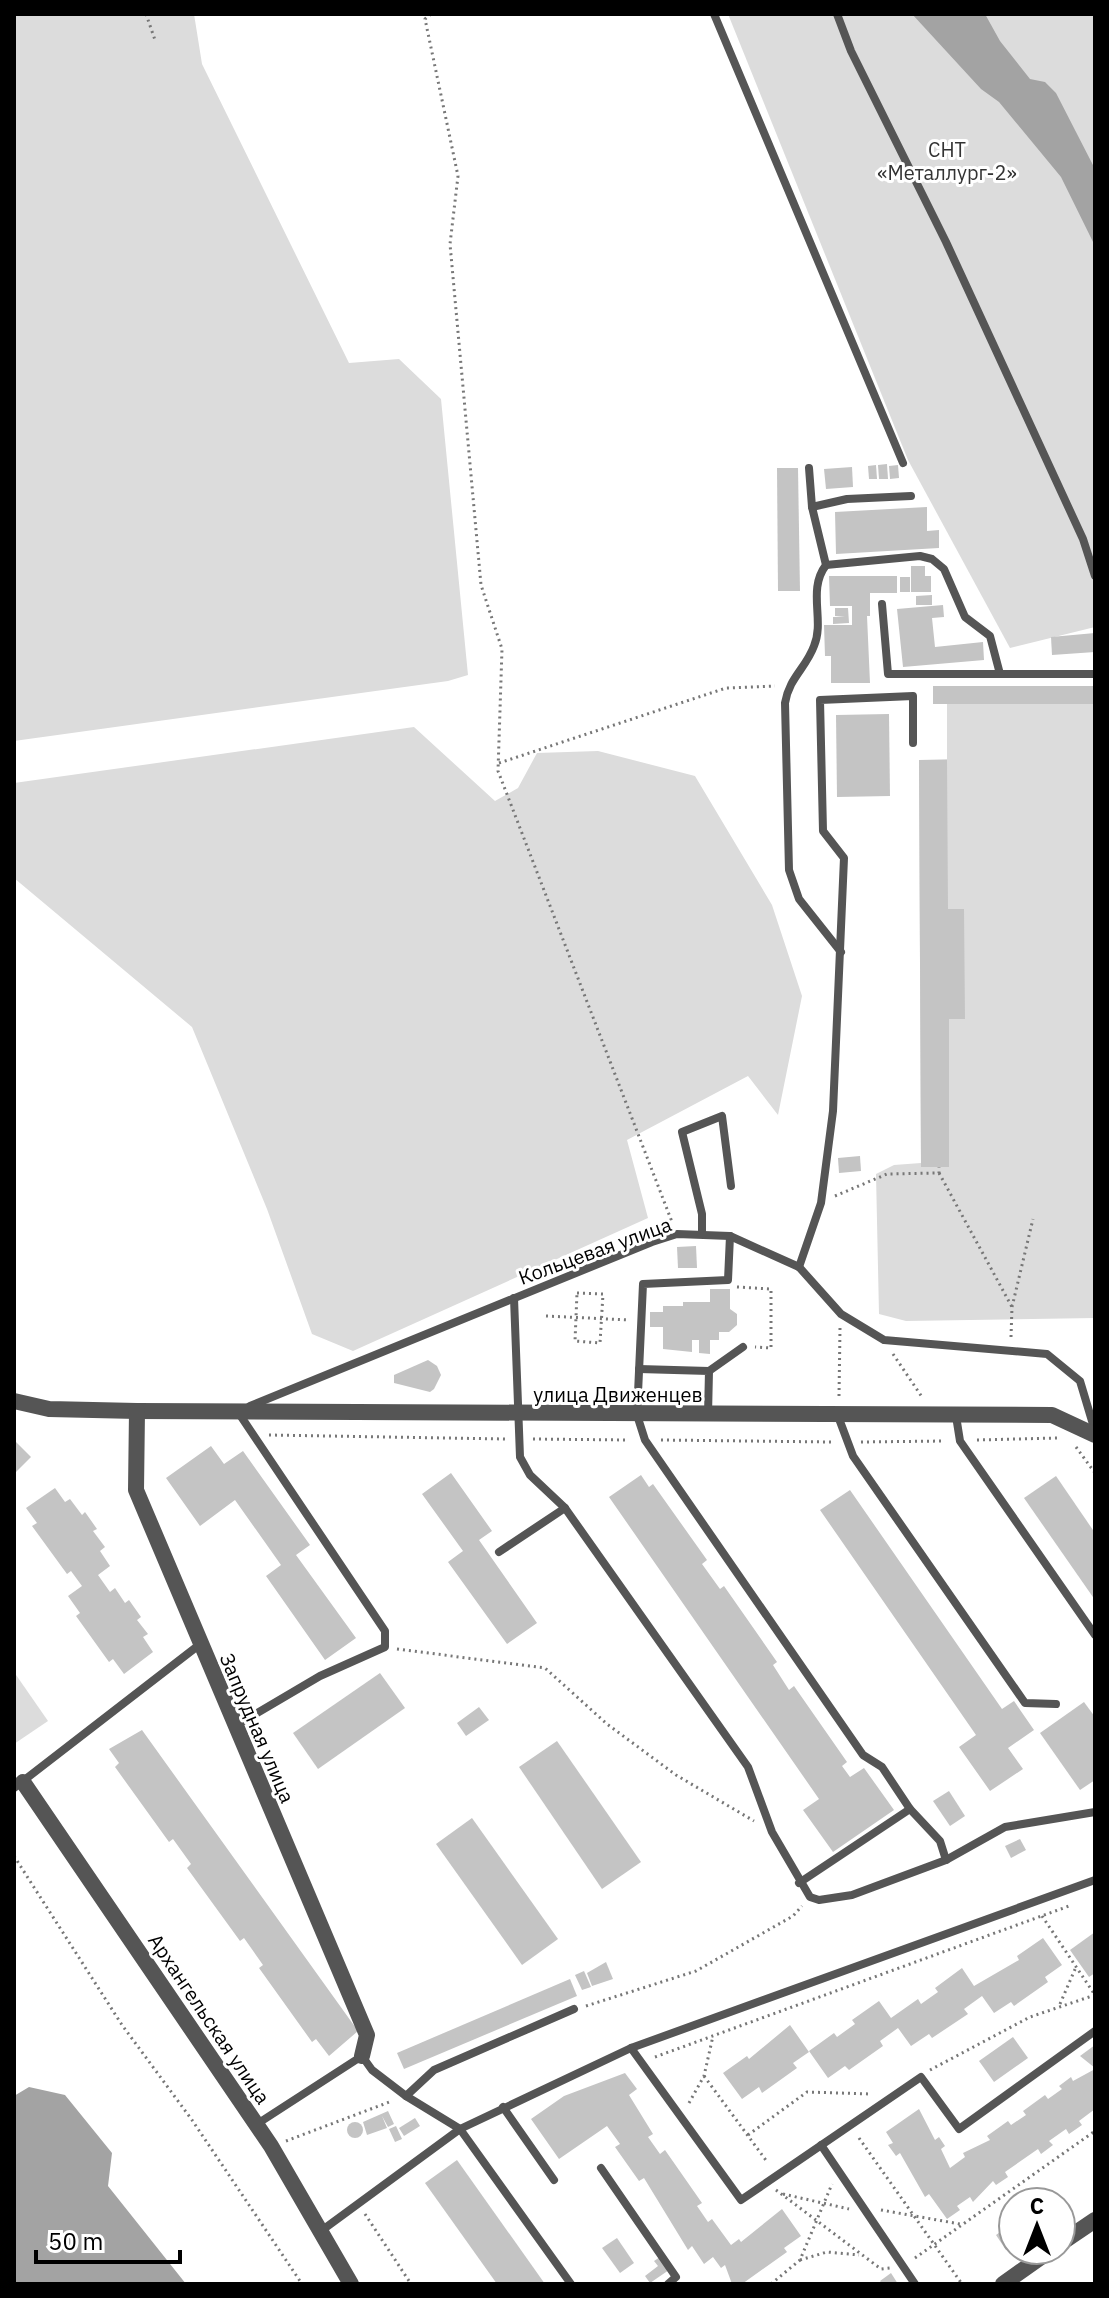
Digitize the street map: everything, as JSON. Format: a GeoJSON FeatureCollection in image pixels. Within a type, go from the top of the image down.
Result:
{"type":"FeatureCollection","features":[{"type":"Feature","properties":{"kind":"street","name":"улица Движенцев"},"geometry":{"type":"LineString","coordinates":[[14,1401],[49,1409],[137,1411],[1052,1415],[1095,1433]]}},
{"type":"Feature","properties":{"kind":"street","name":"Запрудная улица"},"geometry":{"type":"LineString","coordinates":[[137,1411],[136,1490],[199,1645],[367,2035],[362,2056]]}},
{"type":"Feature","properties":{"kind":"street","name":"Архангельская улица"},"geometry":{"type":"LineString","coordinates":[[19,1785],[271,2146],[351,2284]]}},
{"type":"Feature","properties":{"kind":"street"},"geometry":{"type":"LineString","coordinates":[[1077,2232],[1095,2220]]}},
{"type":"Feature","properties":{"kind":"street"},"geometry":{"type":"LineString","coordinates":[[1003,2284],[1028,2266]]}},
{"type":"Feature","properties":{"kind":"lane"},"geometry":{"type":"LineString","coordinates":[[714,14],[903,463]]}},
{"type":"Feature","properties":{"kind":"lane"},"geometry":{"type":"LineString","coordinates":[[837,14],[851,51],[946,242],[1083,539],[1095,576]]}},
{"type":"Feature","properties":{"kind":"lane"},"geometry":{"type":"LineString","coordinates":[[809,468],[812,507],[826,565],[817,578],[815,645],[788,685],[785,703],[789,870],[799,899],[841,953]]}},
{"type":"Feature","properties":{"kind":"lane"},"geometry":{"type":"LineString","coordinates":[[812,507],[847,499],[911,496]]}},
{"type":"Feature","properties":{"kind":"lane"},"geometry":{"type":"LineString","coordinates":[[826,565],[920,556],[932,559],[944,569],[965,617],[990,636],[1000,674]]}},
{"type":"Feature","properties":{"kind":"lane"},"geometry":{"type":"LineString","coordinates":[[882,604],[888,674],[1095,674]]}},
{"type":"Feature","properties":{"kind":"lane"},"geometry":{"type":"LineString","coordinates":[[799,1267],[821,1203],[838,1050],[844,858],[823,831],[820,700],[913,696],[913,743]]}},
{"type":"Feature","properties":{"kind":"lane"},"geometry":{"type":"LineString","coordinates":[[702,1234],[702,1214],[682,1132],[722,1116],[731,1186]]}},
{"type":"Feature","properties":{"kind":"lane","name":"Кольцевая улица"},"geometry":{"type":"LineString","coordinates":[[238,1411],[677,1234],[702,1234],[730,1236],[799,1267],[841,1314],[884,1340],[1047,1354],[1080,1381],[1095,1433]]}},
{"type":"Feature","properties":{"kind":"lane"},"geometry":{"type":"LineString","coordinates":[[730,1236],[728,1280],[643,1284],[637,1415],[645,1440],[863,1755],[882,1767],[910,1809],[940,1841],[946,1860]]}},
{"type":"Feature","properties":{"kind":"lane"},"geometry":{"type":"LineString","coordinates":[[514,1298],[520,1457],[530,1475],[565,1508],[748,1767],[772,1832],[799,1883],[810,1897],[819,1900],[852,1895],[946,1860],[1005,1827],[1095,1812]]}},
{"type":"Feature","properties":{"kind":"lane"},"geometry":{"type":"LineString","coordinates":[[639,1369],[709,1371],[743,1347]]}},
{"type":"Feature","properties":{"kind":"lane"},"geometry":{"type":"LineString","coordinates":[[708,1415],[709,1371]]}},
{"type":"Feature","properties":{"kind":"lane"},"geometry":{"type":"LineString","coordinates":[[234,1726],[320,1676],[385,1647],[385,1631],[238,1411]]}},
{"type":"Feature","properties":{"kind":"lane"},"geometry":{"type":"LineString","coordinates":[[838,1416],[853,1456],[1025,1703],[1056,1704]]}},
{"type":"Feature","properties":{"kind":"lane"},"geometry":{"type":"LineString","coordinates":[[956,1416],[960,1441],[1095,1635]]}},
{"type":"Feature","properties":{"kind":"lane"},"geometry":{"type":"LineString","coordinates":[[499,1552],[565,1508]]}},
{"type":"Feature","properties":{"kind":"lane"},"geometry":{"type":"LineString","coordinates":[[19,1785],[199,1645]]}},
{"type":"Feature","properties":{"kind":"lane"},"geometry":{"type":"LineString","coordinates":[[799,1883],[910,1809]]}},
{"type":"Feature","properties":{"kind":"lane"},"geometry":{"type":"LineString","coordinates":[[320,2232],[460,2129],[631,2048],[1095,1880]]}},
{"type":"Feature","properties":{"kind":"lane"},"geometry":{"type":"LineString","coordinates":[[406,2096],[434,2070],[574,2009]]}},
{"type":"Feature","properties":{"kind":"lane"},"geometry":{"type":"LineString","coordinates":[[631,2048],[741,2200],[921,2077],[959,2129],[1095,2031]]}},
{"type":"Feature","properties":{"kind":"lane"},"geometry":{"type":"LineString","coordinates":[[256,2124],[362,2056],[372,2070],[406,2096],[460,2129],[571,2284]]}},
{"type":"Feature","properties":{"kind":"lane"},"geometry":{"type":"LineString","coordinates":[[503,2107],[554,2180]]}},
{"type":"Feature","properties":{"kind":"lane"},"geometry":{"type":"LineString","coordinates":[[821,2145],[915,2284]]}},
{"type":"Feature","properties":{"kind":"lane"},"geometry":{"type":"LineString","coordinates":[[601,2168],[676,2277],[668,2284]]}},
{"type":"Feature","properties":{"kind":"path"},"geometry":{"type":"LineString","coordinates":[[146,14],[155,40]]}},
{"type":"Feature","properties":{"kind":"path"},"geometry":{"type":"LineString","coordinates":[[431,14],[425,19],[458,176],[450,244],[481,585],[502,649],[498,763],[677,1234]]}},
{"type":"Feature","properties":{"kind":"path"},"geometry":{"type":"LineString","coordinates":[[498,763],[726,688],[788,685]]}},
{"type":"Feature","properties":{"kind":"path"},"geometry":{"type":"LineString","coordinates":[[821,1203],[887,1174],[939,1170],[1012,1307]]}},
{"type":"Feature","properties":{"kind":"path"},"geometry":{"type":"LineString","coordinates":[[1010,1349],[1012,1307],[1033,1219]]}},
{"type":"Feature","properties":{"kind":"path"},"geometry":{"type":"LineString","coordinates":[[728,1280],[738,1288],[771,1289],[771,1348],[743,1347]]}},
{"type":"Feature","properties":{"kind":"path"},"geometry":{"type":"LineString","coordinates":[[577,1293],[603,1294],[600,1343],[575,1341],[576,1317],[577,1293]]}},
{"type":"Feature","properties":{"kind":"path"},"geometry":{"type":"LineString","coordinates":[[838,1416],[841,1314]]}},
{"type":"Feature","properties":{"kind":"path"},"geometry":{"type":"LineString","coordinates":[[546,1316],[641,1321]]}},
{"type":"Feature","properties":{"kind":"path"},"geometry":{"type":"LineString","coordinates":[[884,1340],[934,1416]]}},
{"type":"Feature","properties":{"kind":"path"},"geometry":{"type":"LineString","coordinates":[[253,1435],[848,1442],[1070,1438],[1095,1473]]}},
{"type":"Feature","properties":{"kind":"path"},"geometry":{"type":"LineString","coordinates":[[385,1647],[545,1668],[607,1724],[676,1775],[772,1832]]}},
{"type":"Feature","properties":{"kind":"path"},"geometry":{"type":"LineString","coordinates":[[14,1856],[122,2025],[192,2120],[302,2284]]}},
{"type":"Feature","properties":{"kind":"path"},"geometry":{"type":"LineString","coordinates":[[574,2009],[696,1971],[793,1916],[810,1897]]}},
{"type":"Feature","properties":{"kind":"path"},"geometry":{"type":"LineString","coordinates":[[641,2062],[1082,1901]]}},
{"type":"Feature","properties":{"kind":"path"},"geometry":{"type":"LineString","coordinates":[[921,2077],[942,2061],[1060,2004],[1095,1995],[1042,1916]]}},
{"type":"Feature","properties":{"kind":"path"},"geometry":{"type":"LineString","coordinates":[[1060,2004],[1076,1967]]}},
{"type":"Feature","properties":{"kind":"path"},"geometry":{"type":"LineString","coordinates":[[681,2116],[704,2076],[713,2035]]}},
{"type":"Feature","properties":{"kind":"path"},"geometry":{"type":"LineString","coordinates":[[704,2076],[777,2175]]}},
{"type":"Feature","properties":{"kind":"path"},"geometry":{"type":"LineString","coordinates":[[748,2135],[807,2092],[894,2095]]}},
{"type":"Feature","properties":{"kind":"path"},"geometry":{"type":"LineString","coordinates":[[271,2146],[406,2096]]}},
{"type":"Feature","properties":{"kind":"path"},"geometry":{"type":"LineString","coordinates":[[850,2125],[962,2284]]}},
{"type":"Feature","properties":{"kind":"path"},"geometry":{"type":"LineString","coordinates":[[766,2183],[881,2269],[903,2266],[1095,2131]]}},
{"type":"Feature","properties":{"kind":"path"},"geometry":{"type":"LineString","coordinates":[[800,2260],[837,2170]]}},
{"type":"Feature","properties":{"kind":"path"},"geometry":{"type":"LineString","coordinates":[[358,2204],[411,2284]]}},
{"type":"Feature","properties":{"kind":"path"},"geometry":{"type":"LineString","coordinates":[[771,2284],[800,2260],[827,2252],[863,2255]]}},
{"type":"Feature","properties":{"kind":"path"},"geometry":{"type":"LineString","coordinates":[[953,2284],[962,2284]]}},
{"type":"Feature","properties":{"kind":"green space"},"geometry":{"type":"Polygon","coordinates":[[[14,14],[194,14],[202,64],[349,363],[399,359],[441,399],[468,675],[448,681],[14,741],[14,14]]]}},
{"type":"Feature","properties":{"kind":"green space","name":"СНТ «Металлург-2»"},"geometry":{"type":"Polygon","coordinates":[[[728,14],[1095,14],[1095,627],[1010,648],[908,460],[728,14]]]}},
{"type":"Feature","properties":{"kind":"green space"},"geometry":{"type":"Polygon","coordinates":[[[947,704],[1095,704],[1095,1318],[906,1321],[879,1314],[876,1174],[894,1165],[921,1163],[919,760],[947,759],[947,704]]]}},
{"type":"Feature","properties":{"kind":"green space"},"geometry":{"type":"Polygon","coordinates":[[[414,727],[495,801],[518,788],[537,753],[598,751],[695,776],[772,905],[802,996],[778,1115],[748,1076],[627,1140],[648,1218],[353,1351],[312,1334],[267,1209],[192,1027],[14,878],[14,783],[414,727]]]}},
{"type":"Feature","properties":{"kind":"green space"},"geometry":{"type":"Polygon","coordinates":[[[14,1672],[48,1721],[14,1744],[14,1672]]]}},
{"type":"Feature","properties":{"kind":"shaded area"},"geometry":{"type":"Polygon","coordinates":[[[912,14],[985,14],[1000,41],[1030,79],[1045,82],[1056,93],[1095,169],[1095,246],[1061,177],[999,102],[981,89],[912,14]]]}},
{"type":"Feature","properties":{"kind":"shaded area"},"geometry":{"type":"Polygon","coordinates":[[[29,2087],[65,2095],[112,2153],[108,2186],[186,2284],[14,2284],[14,2096],[29,2087]]]}},
{"type":"Feature","properties":{"kind":"building"},"geometry":{"type":"Polygon","coordinates":[[[887,464],[888,479],[879,479],[878,465],[887,464]]]}},
{"type":"Feature","properties":{"kind":"building"},"geometry":{"type":"Polygon","coordinates":[[[876,465],[877,479],[869,479],[868,466],[876,465]]]}},
{"type":"Feature","properties":{"kind":"building"},"geometry":{"type":"Polygon","coordinates":[[[898,465],[899,478],[890,479],[889,466],[898,465]]]}},
{"type":"Feature","properties":{"kind":"building"},"geometry":{"type":"Polygon","coordinates":[[[852,467],[853,487],[826,489],[824,469],[852,467]]]}},
{"type":"Feature","properties":{"kind":"building"},"geometry":{"type":"Polygon","coordinates":[[[777,468],[798,468],[800,591],[778,591],[777,468]]]}},
{"type":"Feature","properties":{"kind":"building"},"geometry":{"type":"Polygon","coordinates":[[[927,507],[927,531],[939,530],[939,548],[836,554],[835,512],[927,507]]]}},
{"type":"Feature","properties":{"kind":"building"},"geometry":{"type":"Polygon","coordinates":[[[911,566],[925,566],[925,576],[931,576],[931,592],[911,592],[911,566]]]}},
{"type":"Feature","properties":{"kind":"building"},"geometry":{"type":"Polygon","coordinates":[[[829,576],[897,576],[897,593],[870,593],[870,616],[867,616],[870,683],[831,683],[831,656],[825,656],[824,625],[852,625],[852,606],[830,606],[829,576]]]}},
{"type":"Feature","properties":{"kind":"building"},"geometry":{"type":"Polygon","coordinates":[[[900,577],[910,577],[910,592],[900,592],[900,577]]]}},
{"type":"Feature","properties":{"kind":"building"},"geometry":{"type":"Polygon","coordinates":[[[932,595],[932,605],[916,605],[916,596],[932,595]]]}},
{"type":"Feature","properties":{"kind":"building"},"geometry":{"type":"Polygon","coordinates":[[[943,605],[944,617],[932,618],[935,647],[983,642],[984,660],[903,667],[897,609],[943,605]]]}},
{"type":"Feature","properties":{"kind":"building"},"geometry":{"type":"Polygon","coordinates":[[[835,608],[848,608],[849,623],[833,624],[833,617],[845,617],[835,616],[835,608]]]}},
{"type":"Feature","properties":{"kind":"building"},"geometry":{"type":"Polygon","coordinates":[[[1095,633],[1095,652],[1052,655],[1051,637],[1095,633]]]}},
{"type":"Feature","properties":{"kind":"building"},"geometry":{"type":"Polygon","coordinates":[[[933,686],[1095,686],[1095,704],[933,704],[933,686]]]}},
{"type":"Feature","properties":{"kind":"building"},"geometry":{"type":"Polygon","coordinates":[[[889,714],[890,796],[837,797],[836,715],[889,714]]]}},
{"type":"Feature","properties":{"kind":"building"},"geometry":{"type":"Polygon","coordinates":[[[919,760],[947,760],[948,909],[964,909],[965,1019],[949,1019],[949,1167],[921,1167],[919,760]]]}},
{"type":"Feature","properties":{"kind":"building"},"geometry":{"type":"Polygon","coordinates":[[[860,1156],[861,1171],[839,1173],[838,1158],[860,1156]]]}},
{"type":"Feature","properties":{"kind":"building"},"geometry":{"type":"Polygon","coordinates":[[[696,1246],[697,1268],[678,1268],[677,1247],[696,1246]]]}},
{"type":"Feature","properties":{"kind":"building"},"geometry":{"type":"Polygon","coordinates":[[[710,1289],[730,1289],[730,1309],[737,1314],[737,1325],[729,1332],[719,1332],[719,1340],[710,1340],[710,1354],[699,1353],[699,1340],[692,1340],[692,1352],[663,1349],[663,1327],[650,1327],[650,1312],[663,1312],[663,1306],[683,1306],[683,1302],[710,1302],[710,1289]]]}},
{"type":"Feature","properties":{"kind":"building"},"geometry":{"type":"Polygon","coordinates":[[[428,1360],[437,1366],[441,1375],[430,1392],[394,1383],[394,1375],[428,1360]]]}},
{"type":"Feature","properties":{"kind":"building"},"geometry":{"type":"Polygon","coordinates":[[[14,1440],[31,1457],[14,1474],[14,1440]]]}},
{"type":"Feature","properties":{"kind":"building"},"geometry":{"type":"Polygon","coordinates":[[[211,1446],[224,1464],[243,1451],[310,1545],[296,1555],[356,1638],[325,1660],[266,1576],[281,1565],[235,1500],[200,1526],[166,1478],[211,1446]]]}},
{"type":"Feature","properties":{"kind":"building"},"geometry":{"type":"Polygon","coordinates":[[[451,1473],[492,1531],[479,1540],[537,1623],[507,1644],[448,1562],[463,1551],[422,1494],[451,1473]]]}},
{"type":"Feature","properties":{"kind":"building"},"geometry":{"type":"Polygon","coordinates":[[[641,1475],[649,1487],[653,1484],[707,1560],[702,1564],[720,1589],[724,1586],[777,1662],[773,1665],[789,1690],[794,1686],[847,1762],[842,1766],[850,1777],[864,1768],[894,1810],[833,1852],[803,1810],[819,1799],[609,1497],[641,1475]]]}},
{"type":"Feature","properties":{"kind":"building"},"geometry":{"type":"Polygon","coordinates":[[[1056,1476],[1095,1533],[1095,1600],[1024,1498],[1056,1476]]]}},
{"type":"Feature","properties":{"kind":"building"},"geometry":{"type":"Polygon","coordinates":[[[55,1488],[65,1502],[70,1499],[82,1515],[85,1512],[97,1529],[93,1531],[105,1547],[100,1551],[110,1566],[98,1575],[110,1592],[115,1588],[125,1603],[129,1600],[141,1617],[137,1620],[148,1634],[143,1637],[153,1652],[124,1674],[113,1659],[109,1662],[76,1616],[80,1613],[68,1596],[82,1586],[71,1571],[67,1574],[32,1526],[37,1523],[26,1508],[55,1488]]]}},
{"type":"Feature","properties":{"kind":"building"},"geometry":{"type":"Polygon","coordinates":[[[850,1490],[1002,1709],[1014,1701],[1034,1730],[1008,1748],[1023,1769],[990,1791],[959,1747],[976,1735],[820,1510],[850,1490]]]}},
{"type":"Feature","properties":{"kind":"building"},"geometry":{"type":"Polygon","coordinates":[[[380,1673],[405,1708],[318,1769],[293,1733],[380,1673]]]}},
{"type":"Feature","properties":{"kind":"building"},"geometry":{"type":"Polygon","coordinates":[[[1084,1702],[1095,1717],[1095,1780],[1080,1790],[1040,1733],[1084,1702]]]}},
{"type":"Feature","properties":{"kind":"building"},"geometry":{"type":"Polygon","coordinates":[[[479,1707],[489,1720],[466,1736],[457,1723],[479,1707]]]}},
{"type":"Feature","properties":{"kind":"building"},"geometry":{"type":"Polygon","coordinates":[[[142,1730],[358,2031],[329,2056],[316,2039],[312,2042],[259,1968],[263,1965],[244,1938],[240,1941],[187,1868],[191,1864],[173,1839],[169,1842],[115,1767],[119,1763],[109,1749],[142,1730]]]}},
{"type":"Feature","properties":{"kind":"building"},"geometry":{"type":"Polygon","coordinates":[[[557,1741],[641,1862],[602,1889],[519,1767],[557,1741]]]}},
{"type":"Feature","properties":{"kind":"building"},"geometry":{"type":"Polygon","coordinates":[[[949,1791],[965,1816],[950,1826],[933,1801],[949,1791]]]}},
{"type":"Feature","properties":{"kind":"building"},"geometry":{"type":"Polygon","coordinates":[[[472,1818],[558,1939],[522,1965],[436,1844],[472,1818]]]}},
{"type":"Feature","properties":{"kind":"building"},"geometry":{"type":"Polygon","coordinates":[[[1020,1839],[1026,1850],[1011,1858],[1005,1846],[1020,1839]]]}},
{"type":"Feature","properties":{"kind":"building"},"geometry":{"type":"Polygon","coordinates":[[[1095,1932],[1095,1973],[1089,1977],[1070,1950],[1095,1932]]]}},
{"type":"Feature","properties":{"kind":"building"},"geometry":{"type":"Polygon","coordinates":[[[1043,1938],[1062,1965],[1045,1977],[1048,1982],[1014,2006],[1011,2002],[994,2013],[982,1996],[964,2009],[968,2014],[932,2038],[929,2034],[911,2046],[898,2028],[880,2041],[883,2046],[849,2070],[845,2066],[828,2078],[809,2051],[834,2033],[837,2037],[855,2024],[852,2020],[879,2001],[891,2018],[918,1999],[921,2004],[938,1992],[935,1988],[962,1968],[974,1986],[1019,1960],[1017,1956],[1043,1938]]]}},
{"type":"Feature","properties":{"kind":"building"},"geometry":{"type":"Polygon","coordinates":[[[606,1962],[613,1979],[592,1986],[587,1973],[606,1962]]]}},
{"type":"Feature","properties":{"kind":"building"},"geometry":{"type":"Polygon","coordinates":[[[584,1971],[591,1987],[582,1990],[575,1975],[584,1971]]]}},
{"type":"Feature","properties":{"kind":"building"},"geometry":{"type":"Polygon","coordinates":[[[570,1979],[577,1996],[404,2069],[397,2053],[570,1979]]]}},
{"type":"Feature","properties":{"kind":"building"},"geometry":{"type":"Polygon","coordinates":[[[790,2025],[809,2052],[793,2063],[797,2068],[762,2093],[759,2087],[742,2099],[723,2073],[747,2056],[749,2059],[790,2025]]]}},
{"type":"Feature","properties":{"kind":"building"},"geometry":{"type":"Polygon","coordinates":[[[1013,2037],[1028,2058],[994,2082],[979,2061],[1013,2037]]]}},
{"type":"Feature","properties":{"kind":"building"},"geometry":{"type":"Polygon","coordinates":[[[1095,2045],[1095,2068],[1080,2056],[1095,2045]]]}},
{"type":"Feature","properties":{"kind":"building"},"geometry":{"type":"Polygon","coordinates":[[[1095,2069],[1095,2109],[1079,2121],[1082,2125],[1069,2134],[1066,2129],[1049,2141],[1053,2145],[1041,2154],[1038,2149],[1005,2172],[1008,2177],[996,2185],[993,2181],[973,2202],[970,2197],[957,2206],[960,2210],[947,2219],[929,2194],[925,2197],[900,2153],[896,2156],[888,2145],[893,2143],[886,2132],[919,2109],[935,2140],[939,2137],[945,2146],[941,2149],[950,2168],[965,2157],[963,2153],[990,2140],[987,2136],[1008,2121],[1011,2125],[1026,2115],[1023,2111],[1045,2095],[1048,2099],[1062,2089],[1059,2086],[1071,2077],[1073,2081],[1095,2069]]]}},
{"type":"Feature","properties":{"kind":"building"},"geometry":{"type":"Polygon","coordinates":[[[625,2073],[637,2089],[629,2095],[653,2134],[648,2137],[660,2154],[665,2150],[702,2203],[697,2206],[708,2222],[712,2219],[731,2245],[739,2239],[741,2242],[782,2209],[801,2236],[784,2248],[787,2252],[742,2284],[732,2284],[725,2265],[721,2268],[713,2257],[704,2264],[692,2246],[688,2250],[644,2178],[639,2181],[615,2147],[620,2144],[607,2126],[559,2159],[531,2119],[564,2096],[625,2073]]]}},
{"type":"Feature","properties":{"kind":"building"},"geometry":{"type":"Polygon","coordinates":[[[388,2111],[394,2124],[388,2127],[382,2116],[387,2128],[367,2135],[363,2122],[388,2111]]]}},
{"type":"Feature","properties":{"kind":"building"},"geometry":{"type":"Polygon","coordinates":[[[415,2118],[420,2126],[404,2136],[399,2128],[415,2118]]]}},
{"type":"Feature","properties":{"kind":"building"},"geometry":{"type":"Polygon","coordinates":[[[352,2122],[358,2122],[363,2130],[361,2136],[352,2138],[347,2133],[347,2127],[352,2122]]]}},
{"type":"Feature","properties":{"kind":"building"},"geometry":{"type":"Polygon","coordinates":[[[396,2126],[402,2139],[395,2142],[389,2129],[396,2126]]]}},
{"type":"Feature","properties":{"kind":"building"},"geometry":{"type":"Polygon","coordinates":[[[457,2160],[545,2284],[497,2284],[425,2183],[457,2160]]]}},
{"type":"Feature","properties":{"kind":"building"},"geometry":{"type":"Polygon","coordinates":[[[617,2238],[634,2263],[620,2273],[602,2248],[617,2238]]]}},
{"type":"Feature","properties":{"kind":"building"},"geometry":{"type":"Polygon","coordinates":[[[660,2257],[669,2270],[650,2283],[645,2276],[658,2266],[654,2261],[660,2257]]]}},
{"type":"Feature","properties":{"kind":"building"},"geometry":{"type":"Polygon","coordinates":[[[891,2273],[898,2284],[882,2284],[880,2281],[891,2273]]]}}]}
